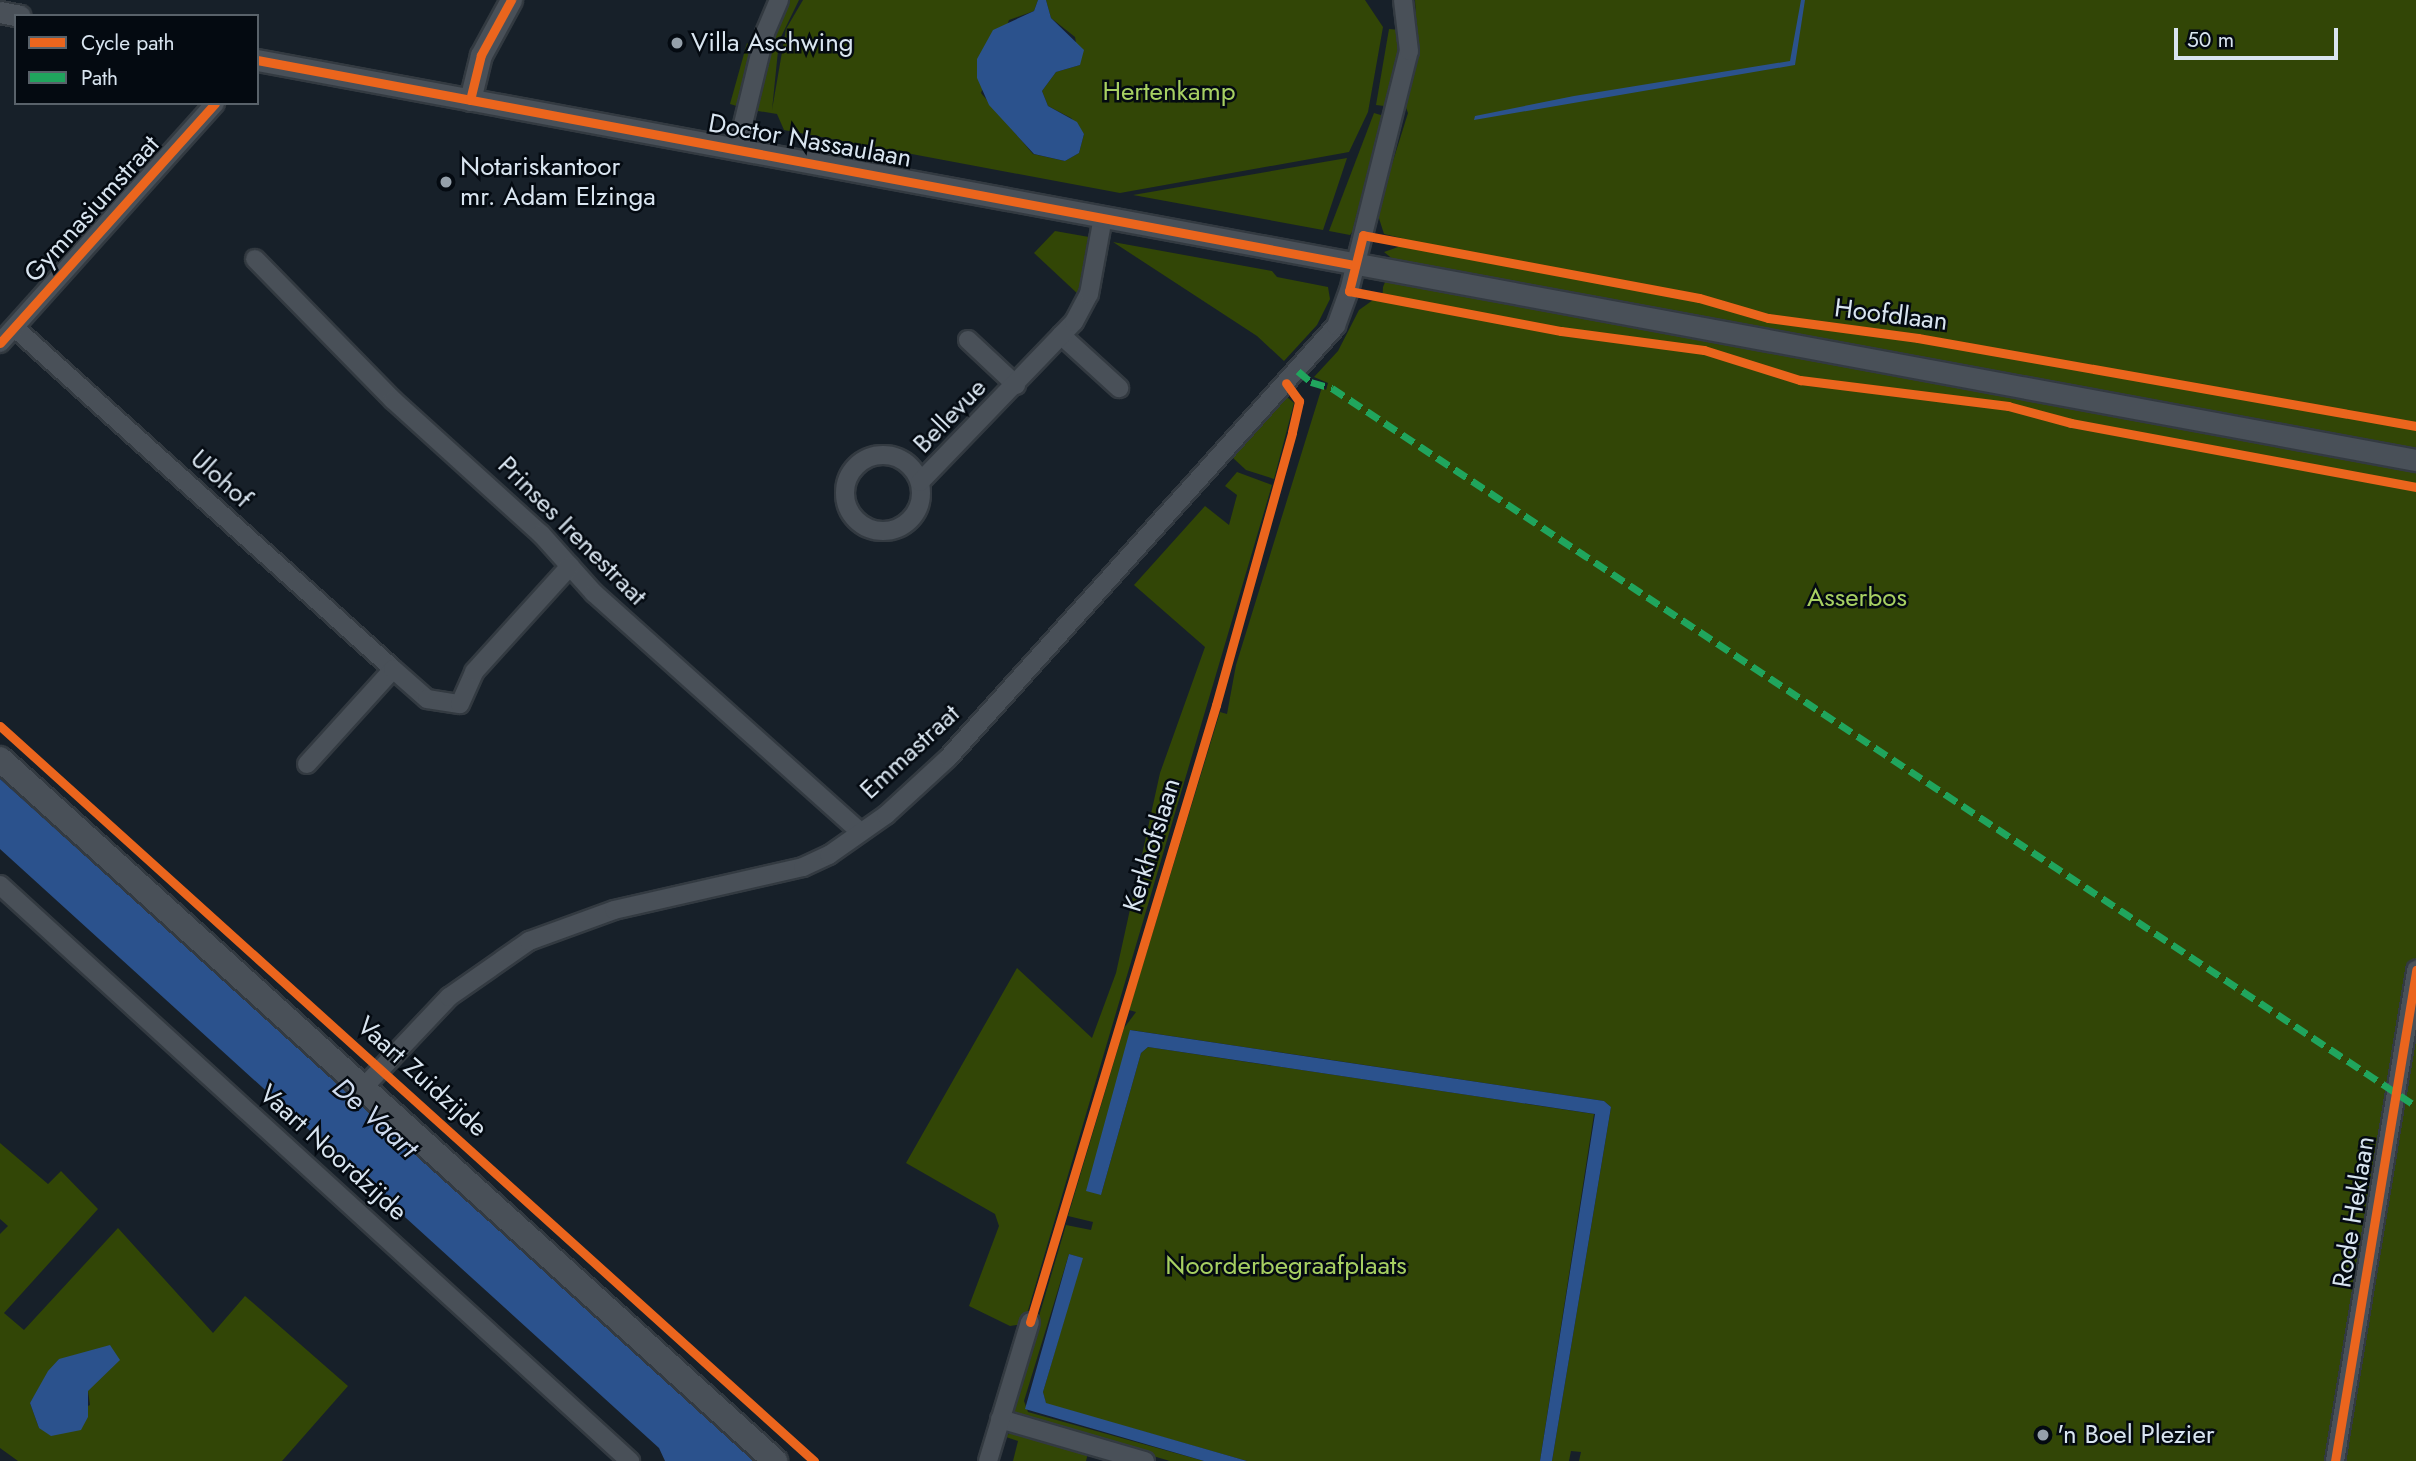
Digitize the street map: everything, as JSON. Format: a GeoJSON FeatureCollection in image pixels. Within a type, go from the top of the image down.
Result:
{"type":"FeatureCollection","features":[{"type":"Feature","properties":{"kind":"main road","name":"Vaart Zuidzijde"},"geometry":{"type":"LineString","coordinates":[[0,760],[775,1461]]}},
{"type":"Feature","properties":{"kind":"street"},"geometry":{"type":"LineString","coordinates":[[470,100],[481,55],[510,0]]}},
{"type":"Feature","properties":{"kind":"street"},"geometry":{"type":"LineString","coordinates":[[737,149],[765,33],[779,0]]}},
{"type":"Feature","properties":{"kind":"street"},"geometry":{"type":"LineString","coordinates":[[1355,265],[1409,51],[1404,0]]}},
{"type":"Feature","properties":{"kind":"street","name":"Doctor Nassaulaan"},"geometry":{"type":"LineString","coordinates":[[259,60],[1355,265]]}},
{"type":"Feature","properties":{"kind":"street","name":"Gymnasiumstraat"},"geometry":{"type":"LineString","coordinates":[[0,343],[213,105]]}},
{"type":"Feature","properties":{"kind":"street","name":"Bellevue"},"geometry":{"type":"LineString","coordinates":[[920,482],[914,470],[892,456],[867,458],[848,477],[847,503],[853,515],[874,529],[900,527],[918,508],[920,482],[1016,385],[1061,335],[1089,294],[1103,217]]}},
{"type":"Feature","properties":{"kind":"street","name":"Prinses Irenestraat"},"geometry":{"type":"LineString","coordinates":[[255,259],[393,400],[541,534],[594,593],[860,832]]}},
{"type":"Feature","properties":{"kind":"street","name":"Hoofdlaan"},"geometry":{"type":"LineString","coordinates":[[1355,265],[2416,460]]}},
{"type":"Feature","properties":{"kind":"street","name":"Emmastraat"},"geometry":{"type":"LineString","coordinates":[[362,1089],[449,997],[529,941],[614,910],[803,867],[860,832],[948,758],[1298,371],[1336,326],[1355,265]]}},
{"type":"Feature","properties":{"kind":"street","name":"Ulohof"},"geometry":{"type":"LineString","coordinates":[[15,328],[427,699],[460,704],[474,672],[570,566]]}},
{"type":"Feature","properties":{"kind":"street"},"geometry":{"type":"LineString","coordinates":[[1061,335],[1119,388]]}},
{"type":"Feature","properties":{"kind":"street","name":"Bellevue"},"geometry":{"type":"LineString","coordinates":[[968,340],[1016,385]]}},
{"type":"Feature","properties":{"kind":"street"},"geometry":{"type":"LineString","coordinates":[[307,764],[393,669]]}},
{"type":"Feature","properties":{"kind":"street","name":"Vaart Noordzijde"},"geometry":{"type":"LineString","coordinates":[[0,885],[630,1461]]}},
{"type":"Feature","properties":{"kind":"street","name":"Rode Heklaan"},"geometry":{"type":"LineString","coordinates":[[2335,1461],[2416,970]]}},
{"type":"Feature","properties":{"kind":"street"},"geometry":{"type":"LineString","coordinates":[[988,1461],[1031,1322]]}},
{"type":"Feature","properties":{"kind":"street"},"geometry":{"type":"LineString","coordinates":[[1000,1419],[1145,1461]]}},
{"type":"Feature","properties":{"kind":"green space","name":"Hertenkamp"},"geometry":{"type":"Polygon","coordinates":[[[787,0],[799,0],[779,41],[772,110],[786,29],[803,0],[1038,0],[1034,11],[1009,20],[981,93],[1033,154],[1065,161],[1079,153],[1084,134],[1071,118],[1048,106],[1042,91],[1056,72],[1080,65],[1075,37],[1051,18],[1046,0],[1365,0],[1383,27],[1368,112],[1349,152],[1120,193],[784,130],[777,114],[752,110],[764,59],[787,0]]]}},
{"type":"Feature","properties":{"kind":"green space","name":"Asserbos"},"geometry":{"type":"Polygon","coordinates":[[[1415,0],[2416,0],[2416,1461],[1579,1461],[1581,1452],[1571,1451],[1569,1461],[1552,1461],[1611,1107],[1604,1101],[1131,1030],[1101,1195],[1141,1053],[1148,1047],[1594,1114],[1540,1461],[1247,1461],[1046,1404],[1043,1392],[1082,1258],[1069,1254],[1024,1401],[1028,1412],[1204,1461],[1170,1461],[1010,1414],[1066,1225],[1091,1230],[1093,1222],[1068,1216],[1124,1028],[1136,1012],[1129,1010],[1220,712],[1227,714],[1236,665],[1322,387],[1326,390],[1328,383],[1314,377],[1338,351],[1359,310],[1373,300],[1382,302],[1383,287],[1394,260],[1384,252],[1398,247],[1401,238],[1384,234],[1377,212],[1408,113],[1405,105],[1418,50],[1415,0]]]}},
{"type":"Feature","properties":{"kind":"green space"},"geometry":{"type":"Polygon","coordinates":[[[1389,29],[1400,30],[1400,48],[1384,106],[1376,105],[1389,29]]]}},
{"type":"Feature","properties":{"kind":"green space"},"geometry":{"type":"Polygon","coordinates":[[[747,43],[754,49],[740,107],[730,104],[747,43]]]}},
{"type":"Feature","properties":{"kind":"green space"},"geometry":{"type":"Polygon","coordinates":[[[1374,113],[1384,116],[1353,231],[1350,235],[1329,231],[1374,113]]]}},
{"type":"Feature","properties":{"kind":"green space"},"geometry":{"type":"Polygon","coordinates":[[[1347,158],[1323,230],[1133,195],[1347,158]]]}},
{"type":"Feature","properties":{"kind":"green space"},"geometry":{"type":"Polygon","coordinates":[[[1055,231],[1089,237],[1079,295],[1034,253],[1055,231]]]}},
{"type":"Feature","properties":{"kind":"green space"},"geometry":{"type":"Polygon","coordinates":[[[1113,242],[1272,271],[1277,277],[1328,287],[1330,299],[1317,325],[1284,361],[1257,336],[1113,242]]]}},
{"type":"Feature","properties":{"kind":"green space"},"geometry":{"type":"Polygon","coordinates":[[[1287,397],[1294,403],[1274,479],[1246,470],[1232,457],[1287,397]]]}},
{"type":"Feature","properties":{"kind":"green space"},"geometry":{"type":"Polygon","coordinates":[[[1237,472],[1272,485],[1024,1324],[1010,1326],[969,1306],[999,1226],[995,1214],[906,1163],[1017,968],[1092,1038],[1116,973],[1160,773],[1205,647],[1134,585],[1205,506],[1229,525],[1237,495],[1225,486],[1237,472]]]}},
{"type":"Feature","properties":{"kind":"green space"},"geometry":{"type":"Polygon","coordinates":[[[0,1143],[48,1184],[61,1171],[98,1209],[4,1313],[24,1330],[118,1228],[213,1333],[245,1296],[348,1386],[282,1461],[18,1461],[0,1448],[0,1234],[8,1226],[0,1219],[0,1143]],[[59,1359],[30,1403],[39,1428],[90,1405],[88,1391],[59,1359]]]}},
{"type":"Feature","properties":{"kind":"green space"},"geometry":{"type":"Polygon","coordinates":[[[1020,1430],[1089,1450],[1086,1461],[1013,1461],[1018,1441],[1003,1436],[1020,1430]]]}},
{"type":"Feature","properties":{"kind":"water"},"geometry":{"type":"Polygon","coordinates":[[[1038,0],[1046,0],[1051,18],[1084,50],[1080,65],[1056,72],[1042,91],[1048,106],[1077,122],[1084,134],[1079,153],[1065,161],[1034,154],[989,105],[977,78],[977,59],[993,30],[1034,11],[1038,0]]]}},
{"type":"Feature","properties":{"kind":"water"},"geometry":{"type":"Polygon","coordinates":[[[1801,0],[1805,0],[1795,65],[1474,120],[1475,116],[1574,96],[1790,61],[1801,0]]]}},
{"type":"Feature","properties":{"kind":"water","name":"De Vaart"},"geometry":{"type":"Polygon","coordinates":[[[0,779],[757,1461],[665,1461],[659,1448],[0,849],[0,779]]]}},
{"type":"Feature","properties":{"kind":"water"},"geometry":{"type":"Polygon","coordinates":[[[1130,1030],[1604,1101],[1611,1107],[1552,1461],[1540,1461],[1595,1114],[1148,1047],[1141,1053],[1101,1195],[1086,1191],[1130,1030]]]}},
{"type":"Feature","properties":{"kind":"water"},"geometry":{"type":"Polygon","coordinates":[[[1069,1254],[1083,1258],[1043,1392],[1046,1403],[1247,1461],[1204,1461],[1025,1409],[1069,1254]]]}},
{"type":"Feature","properties":{"kind":"water"},"geometry":{"type":"Polygon","coordinates":[[[110,1345],[120,1360],[88,1391],[88,1417],[81,1430],[51,1436],[39,1428],[30,1403],[48,1371],[59,1359],[110,1345]]]}},
{"type":"Feature","properties":{"kind":"marked path"},"geometry":{"type":"LineString","coordinates":[[1298,371],[1311,382],[1332,388],[2416,1106]]}},
{"type":"Feature","properties":{"kind":"cycle path"},"geometry":{"type":"LineString","coordinates":[[470,100],[481,55],[511,0]]}},
{"type":"Feature","properties":{"kind":"cycle path"},"geometry":{"type":"LineString","coordinates":[[259,60],[1355,265]]}},
{"type":"Feature","properties":{"kind":"cycle path"},"geometry":{"type":"LineString","coordinates":[[0,343],[213,105]]}},
{"type":"Feature","properties":{"kind":"cycle path"},"geometry":{"type":"LineString","coordinates":[[2416,426],[1918,338],[1768,318],[1699,298],[1363,235],[1349,291],[1561,331],[1704,350],[1800,380],[2008,406],[2071,423],[2416,487]]}},
{"type":"Feature","properties":{"kind":"cycle path","name":"Kerkhofslaan"},"geometry":{"type":"LineString","coordinates":[[1030,1322],[1216,705],[1292,432],[1299,401],[1286,383]]}},
{"type":"Feature","properties":{"kind":"cycle path"},"geometry":{"type":"LineString","coordinates":[[0,726],[814,1461]]}},
{"type":"Feature","properties":{"kind":"cycle path"},"geometry":{"type":"LineString","coordinates":[[2335,1461],[2416,970]]}},
{"type":"Feature","properties":{"kind":"place","name":"Villa Aschwing"},"geometry":{"type":"Point","coordinates":[677,43]}},
{"type":"Feature","properties":{"kind":"place","name":"Notariskantoor mr. Adam Elzinga"},"geometry":{"type":"Point","coordinates":[446,182]}},
{"type":"Feature","properties":{"kind":"place","name":"'n Boel Plezier"},"geometry":{"type":"Point","coordinates":[2043,1435]}},
{"type":"Feature","properties":{"kind":"park label","name":"Noorderbegraafplaats"},"geometry":{"type":"Point","coordinates":[1286,1266]}}]}
